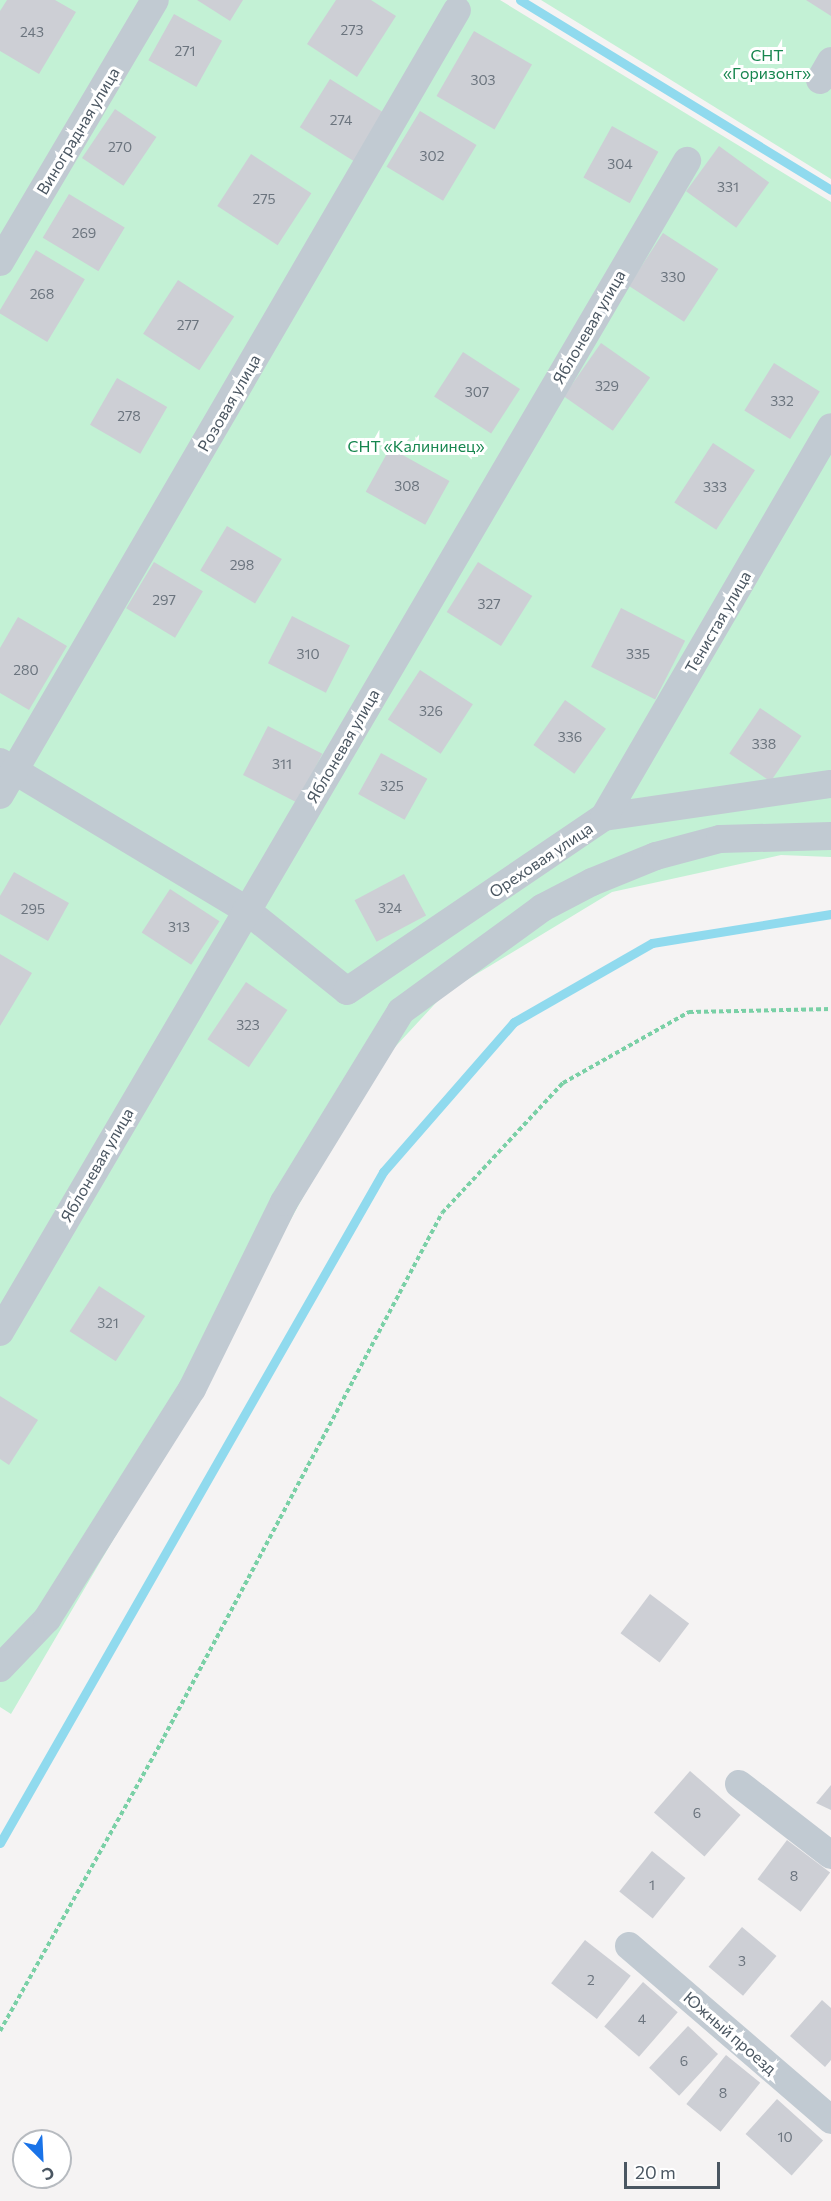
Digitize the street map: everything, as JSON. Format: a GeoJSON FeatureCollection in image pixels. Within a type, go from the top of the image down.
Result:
{"type":"FeatureCollection","features":[{"type":"Feature","properties":{"kind":"street","name":"Виноградная улица"},"geometry":{"type":"LineString","coordinates":[[0,262],[155,0]]}},
{"type":"Feature","properties":{"kind":"street","name":"Розовая улица"},"geometry":{"type":"LineString","coordinates":[[0,795],[7,767],[457,10]]}},
{"type":"Feature","properties":{"kind":"street","name":"Яблоневая улица"},"geometry":{"type":"LineString","coordinates":[[0,1332],[687,161]]}},
{"type":"Feature","properties":{"kind":"street","name":"Тенистая улица"},"geometry":{"type":"LineString","coordinates":[[604,817],[831,427]]}},
{"type":"Feature","properties":{"kind":"street"},"geometry":{"type":"LineString","coordinates":[[7,767],[246,910]]}},
{"type":"Feature","properties":{"kind":"street","name":"Ореховая улица"},"geometry":{"type":"LineString","coordinates":[[246,910],[347,991],[604,817],[831,784]]}},
{"type":"Feature","properties":{"kind":"street"},"geometry":{"type":"LineString","coordinates":[[0,1668],[47,1619],[192,1389],[284,1202],[401,1011],[542,909],[592,882],[656,856],[720,839],[831,836]]}},
{"type":"Feature","properties":{"kind":"street"},"geometry":{"type":"LineString","coordinates":[[739,1784],[831,1855]]}},
{"type":"Feature","properties":{"kind":"street","name":"Южный проезд"},"geometry":{"type":"LineString","coordinates":[[629,1946],[831,2120]]}},
{"type":"Feature","properties":{"kind":"path"},"geometry":{"type":"LineString","coordinates":[[0,2031],[164,1737],[442,1213],[562,1083],[689,1012],[831,1009]]}},
{"type":"Feature","properties":{"kind":"green space","name":"СНТ «Калининец»"},"geometry":{"type":"Polygon","coordinates":[[[0,0],[500,0],[831,202],[831,857],[781,855],[612,892],[445,993],[371,1073],[147,1482],[11,1714],[0,1707],[0,0]]]}},
{"type":"Feature","properties":{"kind":"green space","name":"СНТ «Горизонт»"},"geometry":{"type":"Polygon","coordinates":[[[541,0],[831,0],[831,179],[650,67],[541,0]]]}},
{"type":"Feature","properties":{"kind":"building"},"geometry":{"type":"Polygon","coordinates":[[[7,0],[55,0],[76,12],[39,74],[0,51],[0,11],[7,0]]]}},
{"type":"Feature","properties":{"kind":"building"},"geometry":{"type":"Polygon","coordinates":[[[197,0],[243,0],[230,21],[197,0]]]}},
{"type":"Feature","properties":{"kind":"building"},"geometry":{"type":"Polygon","coordinates":[[[336,0],[371,0],[396,16],[357,77],[307,44],[336,0]]]}},
{"type":"Feature","properties":{"kind":"building"},"geometry":{"type":"Polygon","coordinates":[[[806,0],[831,0],[831,16],[806,0]]]}},
{"type":"Feature","properties":{"kind":"building"},"geometry":{"type":"Polygon","coordinates":[[[174,14],[222,41],[196,87],[148,60],[174,14]]]}},
{"type":"Feature","properties":{"kind":"building"},"geometry":{"type":"Polygon","coordinates":[[[474,31],[532,64],[495,129],[436,96],[474,31]]]}},
{"type":"Feature","properties":{"kind":"building"},"geometry":{"type":"Polygon","coordinates":[[[330,79],[384,113],[354,161],[300,127],[330,79]]]}},
{"type":"Feature","properties":{"kind":"building"},"geometry":{"type":"Polygon","coordinates":[[[115,109],[156,137],[123,186],[82,158],[115,109]]]}},
{"type":"Feature","properties":{"kind":"building"},"geometry":{"type":"Polygon","coordinates":[[[420,111],[477,145],[443,201],[387,167],[420,111]]]}},
{"type":"Feature","properties":{"kind":"building"},"geometry":{"type":"Polygon","coordinates":[[[612,126],[658,152],[630,203],[583,178],[612,126]]]}},
{"type":"Feature","properties":{"kind":"building"},"geometry":{"type":"Polygon","coordinates":[[[719,146],[769,182],[736,228],[686,191],[719,146]]]}},
{"type":"Feature","properties":{"kind":"building"},"geometry":{"type":"Polygon","coordinates":[[[251,154],[311,193],[278,245],[217,206],[251,154]]]}},
{"type":"Feature","properties":{"kind":"building"},"geometry":{"type":"Polygon","coordinates":[[[69,194],[125,227],[98,271],[43,238],[69,194]]]}},
{"type":"Feature","properties":{"kind":"building"},"geometry":{"type":"Polygon","coordinates":[[[663,233],[718,269],[684,322],[629,286],[663,233]]]}},
{"type":"Feature","properties":{"kind":"building"},"geometry":{"type":"Polygon","coordinates":[[[36,250],[85,279],[47,342],[0,314],[36,250]]]}},
{"type":"Feature","properties":{"kind":"building"},"geometry":{"type":"Polygon","coordinates":[[[178,280],[234,316],[199,370],[143,334],[178,280]]]}},
{"type":"Feature","properties":{"kind":"building"},"geometry":{"type":"Polygon","coordinates":[[[601,343],[650,377],[613,431],[564,396],[601,343]]]}},
{"type":"Feature","properties":{"kind":"building"},"geometry":{"type":"Polygon","coordinates":[[[463,352],[520,389],[491,433],[434,396],[463,352]]]}},
{"type":"Feature","properties":{"kind":"building"},"geometry":{"type":"Polygon","coordinates":[[[774,363],[820,392],[790,439],[744,410],[774,363]]]}},
{"type":"Feature","properties":{"kind":"building"},"geometry":{"type":"Polygon","coordinates":[[[117,378],[167,407],[140,454],[90,425],[117,378]]]}},
{"type":"Feature","properties":{"kind":"building"},"geometry":{"type":"Polygon","coordinates":[[[713,443],[755,470],[716,530],[674,503],[713,443]]]}},
{"type":"Feature","properties":{"kind":"building"},"geometry":{"type":"Polygon","coordinates":[[[390,448],[449,481],[425,525],[366,492],[390,448]]]}},
{"type":"Feature","properties":{"kind":"building"},"geometry":{"type":"Polygon","coordinates":[[[227,526],[282,559],[255,604],[200,571],[227,526]]]}},
{"type":"Feature","properties":{"kind":"building"},"geometry":{"type":"Polygon","coordinates":[[[154,562],[203,591],[175,638],[126,608],[154,562]]]}},
{"type":"Feature","properties":{"kind":"building"},"geometry":{"type":"Polygon","coordinates":[[[478,562],[532,596],[501,646],[447,612],[478,562]]]}},
{"type":"Feature","properties":{"kind":"building"},"geometry":{"type":"Polygon","coordinates":[[[621,608],[685,641],[655,699],[591,667],[621,608]]]}},
{"type":"Feature","properties":{"kind":"building"},"geometry":{"type":"Polygon","coordinates":[[[292,616],[350,646],[326,693],[268,663],[292,616]]]}},
{"type":"Feature","properties":{"kind":"building"},"geometry":{"type":"Polygon","coordinates":[[[18,617],[67,646],[29,710],[0,693],[0,648],[18,617]]]}},
{"type":"Feature","properties":{"kind":"building"},"geometry":{"type":"Polygon","coordinates":[[[420,670],[473,704],[441,754],[388,719],[420,670]]]}},
{"type":"Feature","properties":{"kind":"building"},"geometry":{"type":"Polygon","coordinates":[[[565,700],[606,729],[574,774],[533,745],[565,700]]]}},
{"type":"Feature","properties":{"kind":"building"},"geometry":{"type":"Polygon","coordinates":[[[760,708],[801,736],[771,782],[729,754],[760,708]]]}},
{"type":"Feature","properties":{"kind":"building"},"geometry":{"type":"Polygon","coordinates":[[[268,726],[322,754],[297,803],[243,775],[268,726]]]}},
{"type":"Feature","properties":{"kind":"building"},"geometry":{"type":"Polygon","coordinates":[[[381,753],[427,779],[405,820],[358,794],[381,753]]]}},
{"type":"Feature","properties":{"kind":"building"},"geometry":{"type":"Polygon","coordinates":[[[14,872],[69,903],[48,941],[0,914],[0,896],[14,872]]]}},
{"type":"Feature","properties":{"kind":"building"},"geometry":{"type":"Polygon","coordinates":[[[404,874],[426,915],[377,942],[355,900],[404,874]]]}},
{"type":"Feature","properties":{"kind":"building"},"geometry":{"type":"Polygon","coordinates":[[[170,889],[219,921],[191,965],[142,933],[170,889]]]}},
{"type":"Feature","properties":{"kind":"building"},"geometry":{"type":"Polygon","coordinates":[[[0,954],[32,973],[0,1026],[0,954]]]}},
{"type":"Feature","properties":{"kind":"building"},"geometry":{"type":"Polygon","coordinates":[[[246,982],[287,1010],[249,1067],[207,1039],[246,982]]]}},
{"type":"Feature","properties":{"kind":"building"},"geometry":{"type":"Polygon","coordinates":[[[99,1286],[145,1316],[116,1361],[70,1331],[99,1286]]]}},
{"type":"Feature","properties":{"kind":"building"},"geometry":{"type":"Polygon","coordinates":[[[0,1396],[38,1420],[9,1465],[0,1459],[0,1396]]]}},
{"type":"Feature","properties":{"kind":"building"},"geometry":{"type":"Polygon","coordinates":[[[650,1594],[689,1623],[660,1663],[621,1633],[650,1594]]]}},
{"type":"Feature","properties":{"kind":"building"},"geometry":{"type":"Polygon","coordinates":[[[690,1771],[741,1815],[704,1856],[654,1813],[690,1771]]]}},
{"type":"Feature","properties":{"kind":"building"},"geometry":{"type":"Polygon","coordinates":[[[831,1785],[831,1810],[816,1803],[831,1785]]]}},
{"type":"Feature","properties":{"kind":"building"},"geometry":{"type":"Polygon","coordinates":[[[787,1840],[830,1872],[801,1912],[758,1879],[787,1840]]]}},
{"type":"Feature","properties":{"kind":"building"},"geometry":{"type":"Polygon","coordinates":[[[652,1851],[685,1878],[653,1918],[619,1891],[652,1851]]]}},
{"type":"Feature","properties":{"kind":"building"},"geometry":{"type":"Polygon","coordinates":[[[742,1927],[776,1956],[743,1996],[709,1967],[742,1927]]]}},
{"type":"Feature","properties":{"kind":"building"},"geometry":{"type":"Polygon","coordinates":[[[585,1940],[631,1976],[597,2019],[551,1983],[585,1940]]]}},
{"type":"Feature","properties":{"kind":"building"},"geometry":{"type":"Polygon","coordinates":[[[643,1982],[678,2012],[639,2057],[604,2027],[643,1982]]]}},
{"type":"Feature","properties":{"kind":"building"},"geometry":{"type":"Polygon","coordinates":[[[822,2000],[831,2008],[831,2060],[825,2067],[790,2036],[822,2000]]]}},
{"type":"Feature","properties":{"kind":"building"},"geometry":{"type":"Polygon","coordinates":[[[688,2026],[718,2054],[679,2096],[649,2068],[688,2026]]]}},
{"type":"Feature","properties":{"kind":"building"},"geometry":{"type":"Polygon","coordinates":[[[726,2055],[760,2083],[721,2132],[686,2104],[726,2055]]]}},
{"type":"Feature","properties":{"kind":"building"},"geometry":{"type":"Polygon","coordinates":[[[777,2099],[823,2140],[792,2175],[746,2134],[777,2099]]]}},
{"type":"Feature","properties":{"kind":"waterway"},"geometry":{"type":"LineString","coordinates":[[520,0],[831,190]]}},
{"type":"Feature","properties":{"kind":"waterway"},"geometry":{"type":"LineString","coordinates":[[0,1843],[383,1172],[514,1022],[652,943],[831,914]]}}]}
